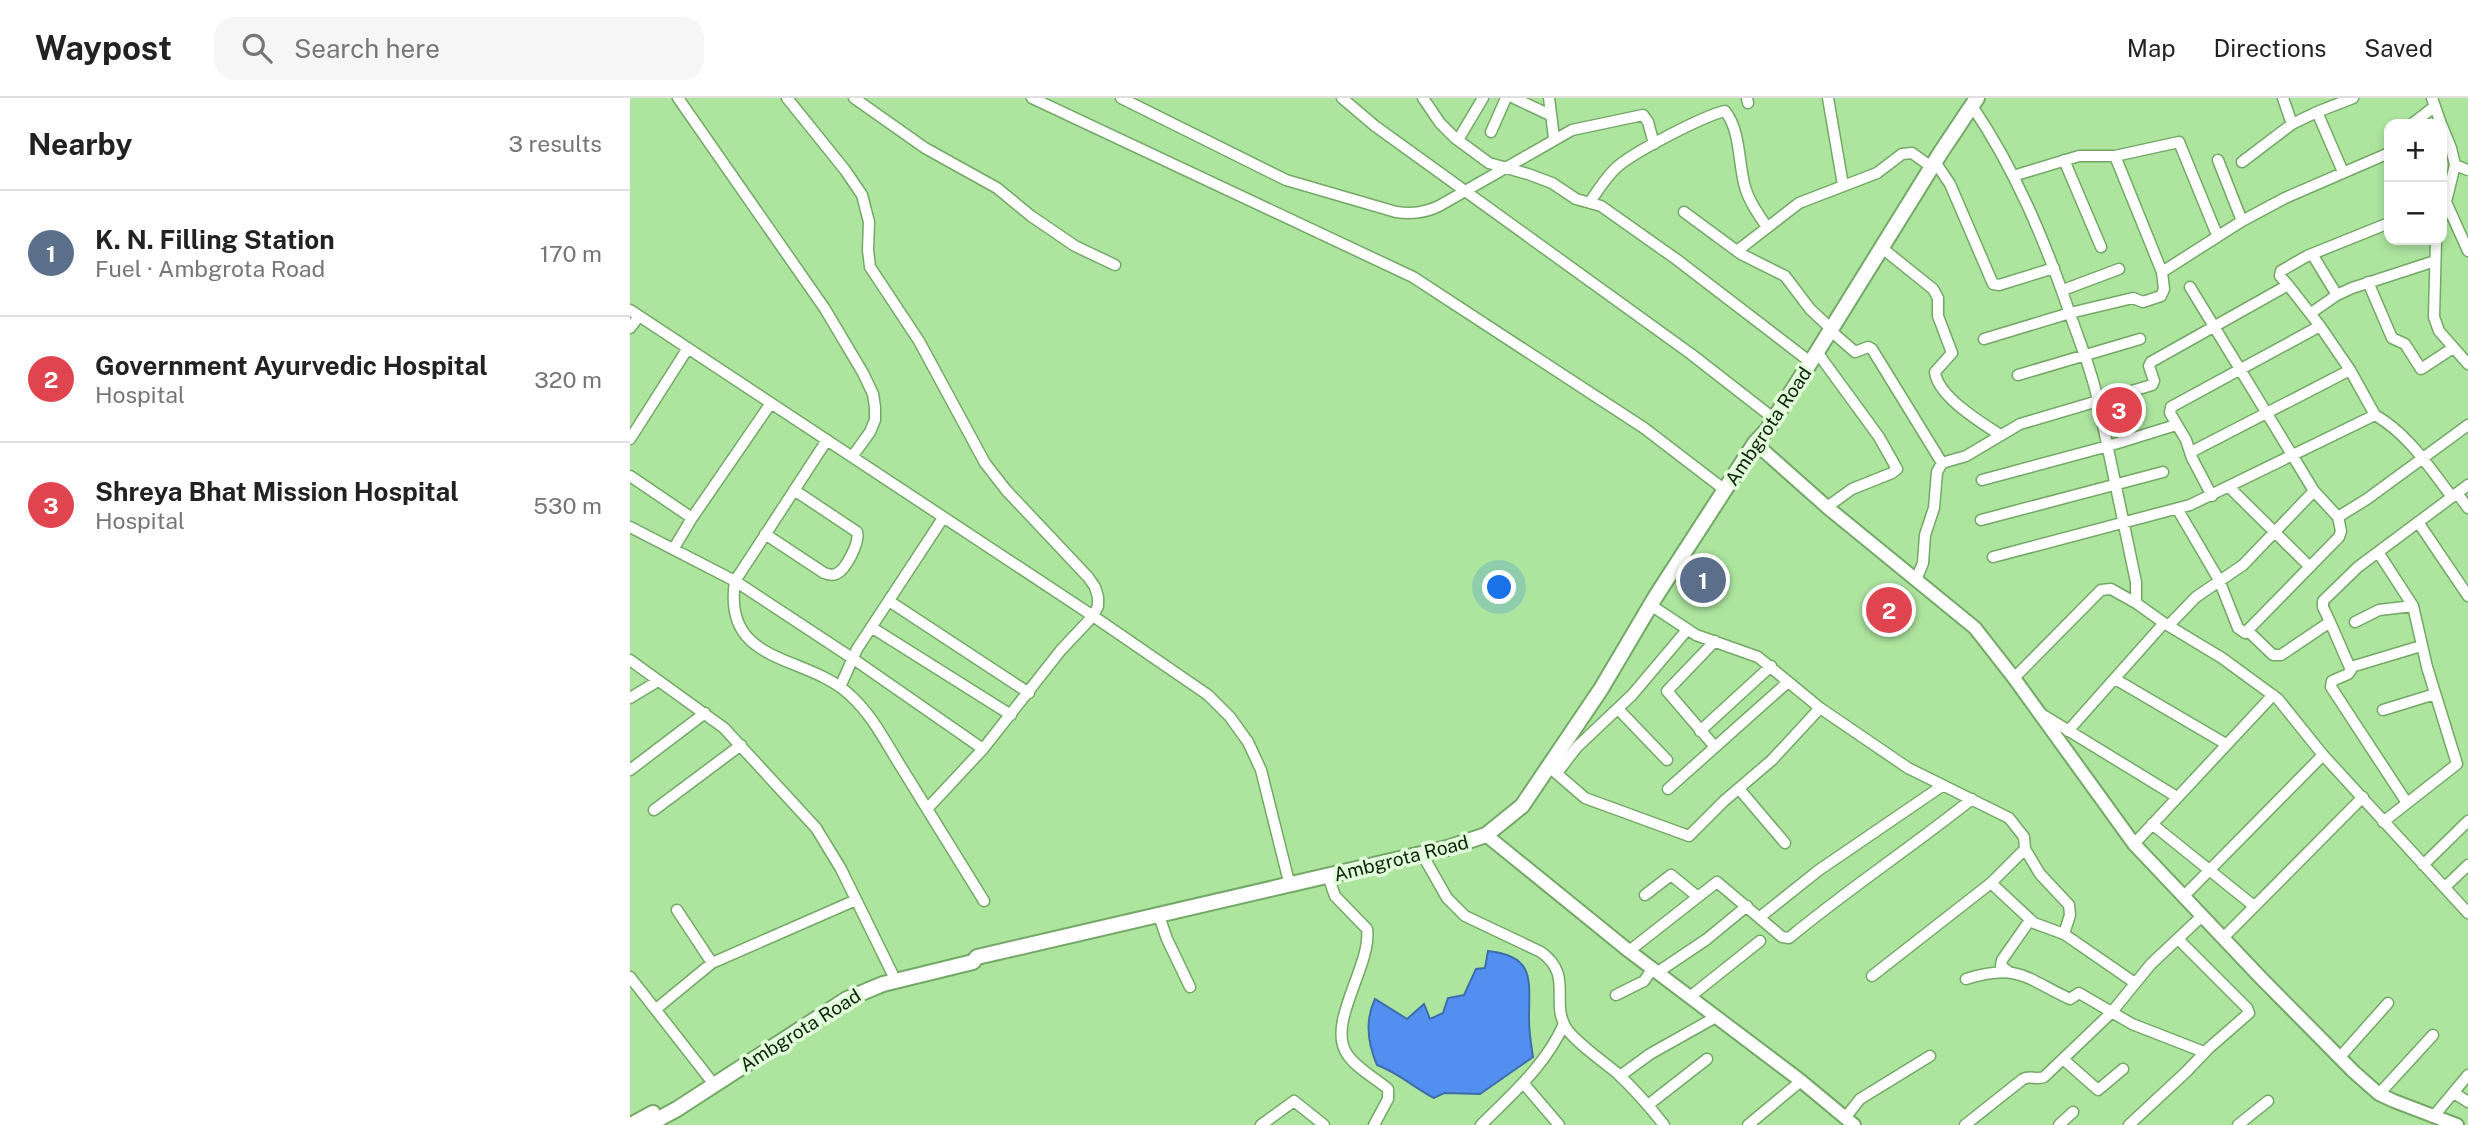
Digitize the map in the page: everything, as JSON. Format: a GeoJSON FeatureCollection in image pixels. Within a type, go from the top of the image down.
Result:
{"type":"FeatureCollection","features":[{"type":"Feature","properties":{"kind":"main road","name":"Ambgrota Road"},"geometry":{"type":"LineString","coordinates":[[648,1125],[852,996],[883,984],[973,962],[977,957],[1422,855],[1486,835],[1522,806],[1552,769],[1653,603],[1882,248],[1930,162],[1972,101]]}},
{"type":"Feature","properties":{"kind":"main road"},"geometry":{"type":"LineString","coordinates":[[1829,328],[1930,162]]}},
{"type":"Feature","properties":{"kind":"main road"},"geometry":{"type":"LineString","coordinates":[[1758,439],[1759,429],[1768,414],[1811,355]]}},
{"type":"Feature","properties":{"kind":"main road"},"geometry":{"type":"LineString","coordinates":[[1517,808],[1537,769],[1651,600],[1653,603]]}},
{"type":"Feature","properties":{"kind":"main road"},"geometry":{"type":"LineString","coordinates":[[631,1125],[858,984],[892,973],[971,955],[977,957]]}},
{"type":"Feature","properties":{"kind":"street"},"geometry":{"type":"LineString","coordinates":[[678,98],[825,309],[863,373],[876,407],[870,432],[852,457]]}},
{"type":"Feature","properties":{"kind":"street"},"geometry":{"type":"LineString","coordinates":[[787,98],[862,195],[869,222],[870,267],[919,341],[985,463],[1006,490],[1095,587],[1098,607],[1093,616],[1062,650],[983,749],[927,809]]}},
{"type":"Feature","properties":{"kind":"street"},"geometry":{"type":"LineString","coordinates":[[854,98],[925,148],[996,188],[1075,246],[1115,265]]}},
{"type":"Feature","properties":{"kind":"street"},"geometry":{"type":"LineString","coordinates":[[1032,98],[1413,277],[1644,428],[1725,490]]}},
{"type":"Feature","properties":{"kind":"street"},"geometry":{"type":"LineString","coordinates":[[1121,98],[1286,180],[1396,212],[1427,212],[1554,138],[1582,127],[1643,116],[1648,122],[1654,144]]}},
{"type":"Feature","properties":{"kind":"street"},"geometry":{"type":"LineString","coordinates":[[1342,98],[1367,120],[1690,354],[1768,414]]}},
{"type":"Feature","properties":{"kind":"street"},"geometry":{"type":"LineString","coordinates":[[1423,98],[1440,123],[1489,163],[1552,183],[1576,199],[1601,206],[1811,355],[1879,438],[1897,469],[1852,489],[1827,507]]}},
{"type":"Feature","properties":{"kind":"street"},"geometry":{"type":"LineString","coordinates":[[1458,140],[1483,98]]}},
{"type":"Feature","properties":{"kind":"street"},"geometry":{"type":"LineString","coordinates":[[1492,132],[1506,98]]}},
{"type":"Feature","properties":{"kind":"street"},"geometry":{"type":"LineString","coordinates":[[1514,98],[1550,115]]}},
{"type":"Feature","properties":{"kind":"street"},"geometry":{"type":"LineString","coordinates":[[1549,98],[1554,138]]}},
{"type":"Feature","properties":{"kind":"street"},"geometry":{"type":"LineString","coordinates":[[1828,98],[1843,185]]}},
{"type":"Feature","properties":{"kind":"street"},"geometry":{"type":"LineString","coordinates":[[2283,98],[2292,124]]}},
{"type":"Feature","properties":{"kind":"street"},"geometry":{"type":"LineString","coordinates":[[2242,162],[2292,124],[2353,98]]}},
{"type":"Feature","properties":{"kind":"street"},"geometry":{"type":"LineString","coordinates":[[1972,101],[2013,176],[2063,290],[2085,354],[2098,401],[2137,587],[2136,603]]}},
{"type":"Feature","properties":{"kind":"street"},"geometry":{"type":"LineString","coordinates":[[2417,119],[2433,102],[2440,119]]}},
{"type":"Feature","properties":{"kind":"street"},"geometry":{"type":"LineString","coordinates":[[1590,202],[1616,168],[1654,144],[1725,111],[1730,118],[1737,144],[1745,187],[1766,227]]}},
{"type":"Feature","properties":{"kind":"street"},"geometry":{"type":"LineString","coordinates":[[2317,113],[2343,172]]}},
{"type":"Feature","properties":{"kind":"street"},"geometry":{"type":"LineString","coordinates":[[2447,138],[2455,165],[2447,192]]}},
{"type":"Feature","properties":{"kind":"street"},"geometry":{"type":"LineString","coordinates":[[2013,176],[2089,155],[2115,156],[2180,143],[2217,234]]}},
{"type":"Feature","properties":{"kind":"street"},"geometry":{"type":"LineString","coordinates":[[1737,251],[1799,203],[1877,173],[1905,153],[1912,153],[1930,162],[1950,184],[1993,284],[1999,285],[2054,268]]}},
{"type":"Feature","properties":{"kind":"street"},"geometry":{"type":"LineString","coordinates":[[2162,272],[2242,220],[2384,155]]}},
{"type":"Feature","properties":{"kind":"street"},"geometry":{"type":"LineString","coordinates":[[1984,339],[2070,313],[2133,298],[2143,302],[2161,296],[2164,289],[2162,272],[2115,156]]}},
{"type":"Feature","properties":{"kind":"street"},"geometry":{"type":"LineString","coordinates":[[2064,160],[2101,247]]}},
{"type":"Feature","properties":{"kind":"street"},"geometry":{"type":"LineString","coordinates":[[2218,160],[2242,220]]}},
{"type":"Feature","properties":{"kind":"street"},"geometry":{"type":"LineString","coordinates":[[2455,165],[2468,170]]}},
{"type":"Feature","properties":{"kind":"street"},"geometry":{"type":"LineString","coordinates":[[2447,208],[2468,251]]}},
{"type":"Feature","properties":{"kind":"street"},"geometry":{"type":"LineString","coordinates":[[1684,212],[1737,251],[1785,276],[1810,309],[1855,352],[1868,347],[1872,349],[1942,463]]}},
{"type":"Feature","properties":{"kind":"street"},"geometry":{"type":"LineString","coordinates":[[2384,225],[2312,254],[2280,272],[2350,370],[2375,415],[2395,429],[2468,509]]}},
{"type":"Feature","properties":{"kind":"street"},"geometry":{"type":"LineString","coordinates":[[2436,245],[2434,317],[2439,331],[2468,365]]}},
{"type":"Feature","properties":{"kind":"street"},"geometry":{"type":"LineString","coordinates":[[1882,248],[1920,276],[1938,296],[1937,310],[1952,353],[1935,372],[1939,385],[1966,412],[2000,435]]}},
{"type":"Feature","properties":{"kind":"street"},"geometry":{"type":"LineString","coordinates":[[2312,254],[2337,295]]}},
{"type":"Feature","properties":{"kind":"street"},"geometry":{"type":"LineString","coordinates":[[2311,313],[2337,295],[2368,282],[2435,261]]}},
{"type":"Feature","properties":{"kind":"street"},"geometry":{"type":"LineString","coordinates":[[2063,290],[2119,269]]}},
{"type":"Feature","properties":{"kind":"street"},"geometry":{"type":"LineString","coordinates":[[2368,282],[2392,338],[2405,344],[2421,369],[2453,348]]}},
{"type":"Feature","properties":{"kind":"street"},"geometry":{"type":"LineString","coordinates":[[1916,580],[1923,564],[1925,535],[1934,508],[1937,472],[1942,463],[1966,456],[2020,424],[2152,385],[2154,381],[2149,366],[2151,362],[2288,285]]}},
{"type":"Feature","properties":{"kind":"street"},"geometry":{"type":"LineString","coordinates":[[2178,510],[2220,580],[2238,628],[2243,632],[2248,631],[2310,568],[2339,537],[2341,531],[2338,517],[2314,491],[2292,457],[2190,287]]}},
{"type":"Feature","properties":{"kind":"street"},"geometry":{"type":"LineString","coordinates":[[630,328],[635,313],[1208,695],[1230,717],[1248,742],[1261,770],[1290,886]]}},
{"type":"Feature","properties":{"kind":"street"},"geometry":{"type":"LineString","coordinates":[[2212,496],[2169,410],[2173,404],[2320,326]]}},
{"type":"Feature","properties":{"kind":"street"},"geometry":{"type":"LineString","coordinates":[[2018,376],[2140,339]]}},
{"type":"Feature","properties":{"kind":"street"},"geometry":{"type":"LineString","coordinates":[[630,439],[688,348]]}},
{"type":"Feature","properties":{"kind":"street"},"geometry":{"type":"LineString","coordinates":[[2190,452],[2350,370]]}},
{"type":"Feature","properties":{"kind":"street"},"geometry":{"type":"LineString","coordinates":[[674,548],[771,402]]}},
{"type":"Feature","properties":{"kind":"street"},"geometry":{"type":"LineString","coordinates":[[1993,557],[2178,510],[2212,496],[2375,415]]}},
{"type":"Feature","properties":{"kind":"street"},"geometry":{"type":"LineString","coordinates":[[1982,480],[2176,425]]}},
{"type":"Feature","properties":{"kind":"street"},"geometry":{"type":"LineString","coordinates":[[2338,517],[2468,425]]}},
{"type":"Feature","properties":{"kind":"street"},"geometry":{"type":"LineString","coordinates":[[1758,439],[1827,507],[1975,628],[2134,844],[2340,1057],[2379,1094],[2457,1125]]}},
{"type":"Feature","properties":{"kind":"street"},"geometry":{"type":"LineString","coordinates":[[827,440],[736,580],[733,597],[739,627],[749,640],[840,687],[862,708],[984,901]]}},
{"type":"Feature","properties":{"kind":"street"},"geometry":{"type":"LineString","coordinates":[[1981,520],[2163,472]]}},
{"type":"Feature","properties":{"kind":"street"},"geometry":{"type":"LineString","coordinates":[[630,476],[692,518]]}},
{"type":"Feature","properties":{"kind":"street"},"geometry":{"type":"LineString","coordinates":[[2407,803],[2331,687],[2330,682],[2348,674],[2351,667],[2323,607],[2323,601],[2378,552],[2468,485]]}},
{"type":"Feature","properties":{"kind":"street"},"geometry":{"type":"LineString","coordinates":[[2229,487],[2310,568]]}},
{"type":"Feature","properties":{"kind":"street"},"geometry":{"type":"LineString","coordinates":[[765,534],[824,573],[835,574],[840,571],[858,543],[857,532],[794,490]]}},
{"type":"Feature","properties":{"kind":"street"},"geometry":{"type":"LineString","coordinates":[[2068,731],[2166,624],[2196,597],[2243,565],[2314,491]]}},
{"type":"Feature","properties":{"kind":"street"},"geometry":{"type":"LineString","coordinates":[[840,687],[852,658],[943,518]]}},
{"type":"Feature","properties":{"kind":"street"},"geometry":{"type":"LineString","coordinates":[[2418,522],[2468,596]]}},
{"type":"Feature","properties":{"kind":"street"},"geometry":{"type":"LineString","coordinates":[[630,527],[736,580],[983,749]]}},
{"type":"Feature","properties":{"kind":"street"},"geometry":{"type":"LineString","coordinates":[[2378,552],[2413,606],[2421,646],[2458,764]]}},
{"type":"Feature","properties":{"kind":"street"},"geometry":{"type":"LineString","coordinates":[[2014,678],[2101,590],[2111,589],[2222,658],[2273,695],[2323,755],[2468,913]]}},
{"type":"Feature","properties":{"kind":"street"},"geometry":{"type":"LineString","coordinates":[[889,601],[1028,693]]}},
{"type":"Feature","properties":{"kind":"street"},"geometry":{"type":"LineString","coordinates":[[1653,603],[1687,630],[1751,653],[1771,666],[1820,708],[1908,768],[2014,822],[2024,837],[2025,849],[2040,874],[2069,905],[2070,915],[2064,934]]}},
{"type":"Feature","properties":{"kind":"street"},"geometry":{"type":"LineString","coordinates":[[2354,622],[2379,610],[2413,606]]}},
{"type":"Feature","properties":{"kind":"street"},"geometry":{"type":"LineString","coordinates":[[2248,631],[2273,655],[2278,656],[2330,622]]}},
{"type":"Feature","properties":{"kind":"street"},"geometry":{"type":"LineString","coordinates":[[871,627],[1011,715]]}},
{"type":"Feature","properties":{"kind":"street"},"geometry":{"type":"LineString","coordinates":[[1687,630],[1618,709],[1552,769],[1585,798],[1690,836],[1724,801],[1740,790],[1789,743],[1820,708]]}},
{"type":"Feature","properties":{"kind":"street"},"geometry":{"type":"LineString","coordinates":[[1714,641],[1667,691],[1714,747]]}},
{"type":"Feature","properties":{"kind":"street"},"geometry":{"type":"LineString","coordinates":[[2351,667],[2421,646]]}},
{"type":"Feature","properties":{"kind":"street"},"geometry":{"type":"LineString","coordinates":[[630,660],[705,713],[741,745],[816,828],[836,858],[892,973]]}},
{"type":"Feature","properties":{"kind":"street"},"geometry":{"type":"LineString","coordinates":[[1700,731],[1771,666]]}},
{"type":"Feature","properties":{"kind":"street"},"geometry":{"type":"LineString","coordinates":[[2115,678],[2226,744]]}},
{"type":"Feature","properties":{"kind":"street"},"geometry":{"type":"LineString","coordinates":[[630,698],[658,681]]}},
{"type":"Feature","properties":{"kind":"street"},"geometry":{"type":"LineString","coordinates":[[1668,789],[1788,682]]}},
{"type":"Feature","properties":{"kind":"street"},"geometry":{"type":"LineString","coordinates":[[2383,710],[2435,694]]}},
{"type":"Feature","properties":{"kind":"street"},"geometry":{"type":"LineString","coordinates":[[2134,844],[2273,695]]}},
{"type":"Feature","properties":{"kind":"street"},"geometry":{"type":"LineString","coordinates":[[1618,709],[1667,760]]}},
{"type":"Feature","properties":{"kind":"street"},"geometry":{"type":"LineString","coordinates":[[630,770],[705,713]]}},
{"type":"Feature","properties":{"kind":"street"},"geometry":{"type":"LineString","coordinates":[[2039,713],[2177,797]]}},
{"type":"Feature","properties":{"kind":"street"},"geometry":{"type":"LineString","coordinates":[[653,810],[741,745]]}},
{"type":"Feature","properties":{"kind":"street"},"geometry":{"type":"LineString","coordinates":[[2183,897],[2323,755]]}},
{"type":"Feature","properties":{"kind":"street"},"geometry":{"type":"LineString","coordinates":[[2383,822],[2468,758]]}},
{"type":"Feature","properties":{"kind":"street"},"geometry":{"type":"LineString","coordinates":[[1760,917],[1819,870],[1942,786]]}},
{"type":"Feature","properties":{"kind":"street"},"geometry":{"type":"LineString","coordinates":[[1740,790],[1786,843]]}},
{"type":"Feature","properties":{"kind":"street"},"geometry":{"type":"LineString","coordinates":[[2223,938],[2363,797]]}},
{"type":"Feature","properties":{"kind":"street"},"geometry":{"type":"LineString","coordinates":[[1629,951],[1717,882],[1782,937],[1789,938],[1844,893],[1912,846],[1972,799]]}},
{"type":"Feature","properties":{"kind":"street"},"geometry":{"type":"LineString","coordinates":[[2423,865],[2468,821]]}},
{"type":"Feature","properties":{"kind":"street"},"geometry":{"type":"LineString","coordinates":[[2152,824],[2254,906]]}},
{"type":"Feature","properties":{"kind":"street"},"geometry":{"type":"LineString","coordinates":[[1486,835],[1629,951],[1801,1081],[1849,1121],[1860,1099],[1930,1056]]}},
{"type":"Feature","properties":{"kind":"street"},"geometry":{"type":"LineString","coordinates":[[1872,976],[1991,883],[2025,849]]}},
{"type":"Feature","properties":{"kind":"street"},"geometry":{"type":"LineString","coordinates":[[1422,855],[1447,898],[1465,916],[1541,952],[1550,960],[1560,978],[1561,1012],[1568,1031],[1620,1076],[1664,1125]]}},
{"type":"Feature","properties":{"kind":"street"},"geometry":{"type":"LineString","coordinates":[[2445,887],[2468,865]]}},
{"type":"Feature","properties":{"kind":"street"},"geometry":{"type":"LineString","coordinates":[[1645,895],[1671,875],[1698,897]]}},
{"type":"Feature","properties":{"kind":"street"},"geometry":{"type":"LineString","coordinates":[[1328,876],[1335,896],[1367,929],[1367,947],[1343,1021],[1341,1040],[1348,1056],[1388,1089],[1388,1099],[1374,1125]]}},
{"type":"Feature","properties":{"kind":"street"},"geometry":{"type":"LineString","coordinates":[[1991,883],[2030,920],[2064,934],[2135,983]]}},
{"type":"Feature","properties":{"kind":"street"},"geometry":{"type":"LineString","coordinates":[[656,1009],[712,963],[856,900]]}},
{"type":"Feature","properties":{"kind":"street"},"geometry":{"type":"LineString","coordinates":[[1616,995],[1642,983],[1656,970],[1707,939],[1747,906]]}},
{"type":"Feature","properties":{"kind":"street"},"geometry":{"type":"LineString","coordinates":[[677,910],[712,963]]}},
{"type":"Feature","properties":{"kind":"street"},"geometry":{"type":"LineString","coordinates":[[1159,916],[1190,987]]}},
{"type":"Feature","properties":{"kind":"street"},"geometry":{"type":"LineString","coordinates":[[1965,1125],[2023,1079],[2044,1077],[2111,1013],[2151,964],[2202,916]]}},
{"type":"Feature","properties":{"kind":"street"},"geometry":{"type":"LineString","coordinates":[[2008,971],[2001,966],[2002,960],[2030,920]]}},
{"type":"Feature","properties":{"kind":"street"},"geometry":{"type":"LineString","coordinates":[[2129,1125],[2249,1010],[2184,933]]}},
{"type":"Feature","properties":{"kind":"street"},"geometry":{"type":"LineString","coordinates":[[1690,996],[1760,941]]}},
{"type":"Feature","properties":{"kind":"street"},"geometry":{"type":"LineString","coordinates":[[1966,979],[1990,972],[2008,971],[2029,977],[2070,999],[2080,993],[2132,1024],[2204,1052]]}},
{"type":"Feature","properties":{"kind":"street"},"geometry":{"type":"LineString","coordinates":[[630,977],[709,1078]]}},
{"type":"Feature","properties":{"kind":"street"},"geometry":{"type":"LineString","coordinates":[[2340,1057],[2388,1003]]}},
{"type":"Feature","properties":{"kind":"street"},"geometry":{"type":"LineString","coordinates":[[1620,1076],[1650,1054],[1716,1017]]}},
{"type":"Feature","properties":{"kind":"street"},"geometry":{"type":"LineString","coordinates":[[1481,1125],[1524,1084],[1547,1055],[1564,1024]]}},
{"type":"Feature","properties":{"kind":"street"},"geometry":{"type":"LineString","coordinates":[[2379,1094],[2433,1035]]}},
{"type":"Feature","properties":{"kind":"street"},"geometry":{"type":"LineString","coordinates":[[1648,1105],[1707,1059]]}},
{"type":"Feature","properties":{"kind":"street"},"geometry":{"type":"LineString","coordinates":[[2063,1059],[2098,1090],[2123,1069]]}},
{"type":"Feature","properties":{"kind":"street"},"geometry":{"type":"LineString","coordinates":[[2433,1117],[2468,1075]]}},
{"type":"Feature","properties":{"kind":"street"},"geometry":{"type":"LineString","coordinates":[[1748,1125],[1801,1081]]}},
{"type":"Feature","properties":{"kind":"street"},"geometry":{"type":"LineString","coordinates":[[1524,1084],[1557,1124]]}},
{"type":"Feature","properties":{"kind":"street"},"geometry":{"type":"LineString","coordinates":[[2454,1093],[2468,1102]]}},
{"type":"Feature","properties":{"kind":"street"},"geometry":{"type":"LineString","coordinates":[[1261,1125],[1294,1101],[1324,1125]]}},
{"type":"Feature","properties":{"kind":"street"},"geometry":{"type":"LineString","coordinates":[[2238,1125],[2268,1101]]}},
{"type":"Feature","properties":{"kind":"street"},"geometry":{"type":"LineString","coordinates":[[2059,1125],[2073,1112]]}},
{"type":"Feature","properties":{"kind":"water"},"geometry":{"type":"Polygon","coordinates":[[[1488,951],[1515,958],[1526,973],[1529,982],[1529,1029],[1533,1057],[1480,1094],[1444,1093],[1434,1098],[1377,1065],[1369,1032],[1375,999],[1407,1019],[1424,1004],[1430,1019],[1443,1013],[1448,998],[1464,995],[1476,969],[1485,968],[1488,951]]]}},
{"type":"Feature","properties":{"kind":"place","name":"Shreya Bhat Mission Hospital"},"geometry":{"type":"Point","coordinates":[2119,410]}},
{"type":"Feature","properties":{"kind":"place","name":"K. N. Filling Station"},"geometry":{"type":"Point","coordinates":[1703,580]}},
{"type":"Feature","properties":{"kind":"place","name":"Government Ayurvedic Hospital"},"geometry":{"type":"Point","coordinates":[1889,610]}}]}
